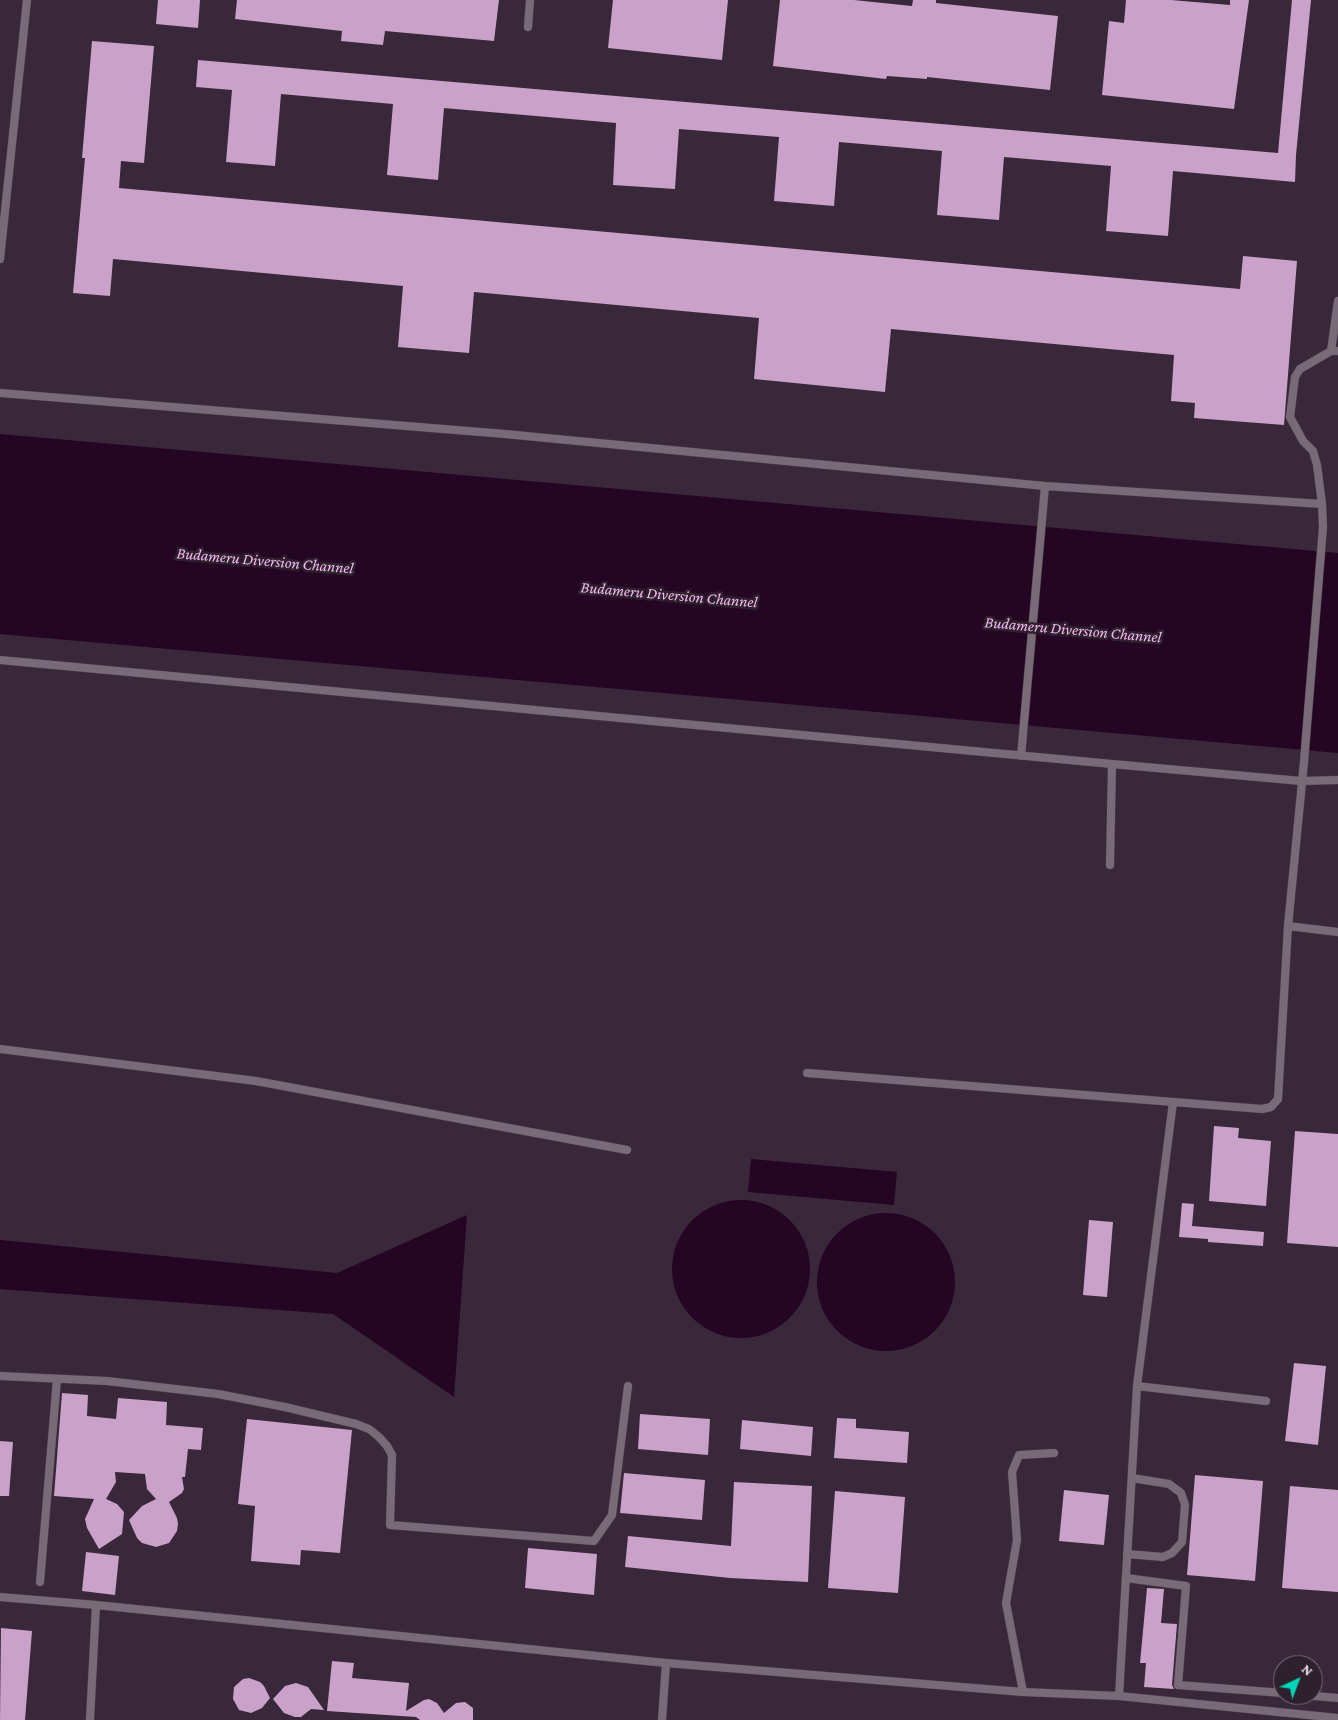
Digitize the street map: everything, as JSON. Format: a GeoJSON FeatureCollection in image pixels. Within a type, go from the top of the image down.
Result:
{"type":"FeatureCollection","features":[{"type":"Feature","properties":{"kind":"lane"},"geometry":{"type":"LineString","coordinates":[[0,259],[27,0]]}},
{"type":"Feature","properties":{"kind":"lane"},"geometry":{"type":"LineString","coordinates":[[528,27],[530,0]]}},
{"type":"Feature","properties":{"kind":"lane"},"geometry":{"type":"LineString","coordinates":[[807,1073],[1262,1109],[1271,1108],[1278,1099],[1288,926],[1304,762],[1323,527],[1317,465],[1313,451],[1300,436],[1290,417],[1295,377],[1300,369],[1335,351],[1338,301]]}},
{"type":"Feature","properties":{"kind":"lane"},"geometry":{"type":"LineString","coordinates":[[0,393],[505,434],[1045,486],[1322,504]]}},
{"type":"Feature","properties":{"kind":"lane"},"geometry":{"type":"LineString","coordinates":[[1020,756],[1045,486]]}},
{"type":"Feature","properties":{"kind":"lane"},"geometry":{"type":"LineString","coordinates":[[0,660],[1020,756],[1302,780],[1338,780]]}},
{"type":"Feature","properties":{"kind":"lane"},"geometry":{"type":"LineString","coordinates":[[1110,865],[1112,764]]}},
{"type":"Feature","properties":{"kind":"lane"},"geometry":{"type":"LineString","coordinates":[[1288,926],[1338,932]]}},
{"type":"Feature","properties":{"kind":"lane"},"geometry":{"type":"LineString","coordinates":[[0,1049],[256,1080],[627,1150]]}},
{"type":"Feature","properties":{"kind":"lane"},"geometry":{"type":"LineString","coordinates":[[1119,1696],[1137,1386],[1173,1102]]}},
{"type":"Feature","properties":{"kind":"lane"},"geometry":{"type":"LineString","coordinates":[[0,1376],[107,1382],[218,1394],[356,1424],[369,1429],[379,1437],[392,1455],[390,1525],[594,1541],[612,1515],[628,1386]]}},
{"type":"Feature","properties":{"kind":"lane"},"geometry":{"type":"LineString","coordinates":[[40,1582],[57,1379]]}},
{"type":"Feature","properties":{"kind":"lane"},"geometry":{"type":"LineString","coordinates":[[1137,1386],[1266,1402]]}},
{"type":"Feature","properties":{"kind":"lane"},"geometry":{"type":"LineString","coordinates":[[1023,1692],[1006,1603],[1017,1540],[1012,1472],[1019,1455],[1054,1453]]}},
{"type":"Feature","properties":{"kind":"lane"},"geometry":{"type":"LineString","coordinates":[[1127,1554],[1163,1557],[1172,1553],[1182,1542],[1185,1506],[1181,1492],[1168,1484],[1132,1478]]}},
{"type":"Feature","properties":{"kind":"lane"},"geometry":{"type":"LineString","coordinates":[[1126,1578],[1186,1586],[1178,1685],[1273,1693]]}},
{"type":"Feature","properties":{"kind":"lane"},"geometry":{"type":"LineString","coordinates":[[0,1597],[96,1605],[666,1663],[1023,1692],[1119,1696],[1314,1718],[1338,1718]]}},
{"type":"Feature","properties":{"kind":"lane"},"geometry":{"type":"LineString","coordinates":[[90,1720],[96,1605]]}},
{"type":"Feature","properties":{"kind":"lane"},"geometry":{"type":"LineString","coordinates":[[662,1720],[666,1663]]}},
{"type":"Feature","properties":{"kind":"lane"},"geometry":{"type":"LineString","coordinates":[[1323,1697],[1338,1698]]}},
{"type":"Feature","properties":{"kind":"shaded area"},"geometry":{"type":"Polygon","coordinates":[[[0,0],[1338,0],[1338,1720],[0,1720],[0,0]]]}},
{"type":"Feature","properties":{"kind":"water","name":"Budameru Diversion Channel"},"geometry":{"type":"Polygon","coordinates":[[[0,434],[1338,553],[1338,753],[0,634],[0,434]]]}},
{"type":"Feature","properties":{"kind":"water"},"geometry":{"type":"Polygon","coordinates":[[[751,1159],[897,1172],[894,1205],[748,1192],[751,1159]]]}},
{"type":"Feature","properties":{"kind":"water"},"geometry":{"type":"Polygon","coordinates":[[[741,1200],[767,1205],[790,1220],[805,1243],[810,1269],[805,1295],[790,1318],[767,1333],[741,1338],[715,1333],[692,1318],[677,1295],[672,1269],[677,1243],[692,1220],[715,1205],[741,1200]]]}},
{"type":"Feature","properties":{"kind":"water"},"geometry":{"type":"Polygon","coordinates":[[[886,1213],[912,1218],[935,1233],[950,1256],[955,1282],[950,1308],[935,1331],[912,1346],[886,1351],[860,1346],[837,1331],[822,1308],[817,1282],[822,1256],[837,1233],[860,1218],[886,1213]]]}},
{"type":"Feature","properties":{"kind":"water"},"geometry":{"type":"Polygon","coordinates":[[[467,1215],[454,1397],[333,1314],[0,1289],[0,1240],[337,1273],[467,1215]]]}},
{"type":"Feature","properties":{"kind":"building"},"geometry":{"type":"Polygon","coordinates":[[[158,0],[200,0],[198,28],[156,24],[158,0]]]}},
{"type":"Feature","properties":{"kind":"building"},"geometry":{"type":"Polygon","coordinates":[[[237,0],[499,0],[494,41],[385,31],[383,45],[341,41],[342,31],[235,19],[237,0]]]}},
{"type":"Feature","properties":{"kind":"building"},"geometry":{"type":"Polygon","coordinates":[[[613,0],[728,0],[722,60],[608,48],[613,0]]]}},
{"type":"Feature","properties":{"kind":"building"},"geometry":{"type":"Polygon","coordinates":[[[780,0],[854,0],[912,6],[913,0],[936,0],[936,3],[1058,16],[1050,90],[927,77],[927,79],[887,76],[886,79],[773,66],[780,0]]]}},
{"type":"Feature","properties":{"kind":"building"},"geometry":{"type":"Polygon","coordinates":[[[1126,0],[1171,0],[1230,5],[1230,0],[1249,0],[1234,109],[1102,95],[1109,21],[1124,23],[1126,0]]]}},
{"type":"Feature","properties":{"kind":"building"},"geometry":{"type":"Polygon","coordinates":[[[1292,0],[1311,0],[1295,182],[1173,171],[1168,236],[1106,231],[1111,166],[1004,157],[999,220],[937,215],[942,151],[839,142],[834,206],[774,201],[779,137],[679,129],[675,189],[613,185],[616,123],[444,108],[438,180],[387,175],[393,104],[281,94],[275,166],[226,162],[232,90],[196,87],[198,60],[1278,153],[1292,0]]]}},
{"type":"Feature","properties":{"kind":"building"},"geometry":{"type":"Polygon","coordinates":[[[92,41],[154,46],[144,163],[121,161],[119,188],[1240,289],[1243,256],[1297,261],[1284,425],[1194,418],[1195,403],[1171,401],[1174,355],[891,329],[885,392],[754,379],[759,318],[474,292],[469,353],[398,347],[403,286],[113,259],[110,296],[73,293],[85,158],[82,158],[92,41]]]}},
{"type":"Feature","properties":{"kind":"building"},"geometry":{"type":"Polygon","coordinates":[[[1214,1126],[1239,1128],[1238,1138],[1271,1141],[1266,1206],[1209,1201],[1214,1126]]]}},
{"type":"Feature","properties":{"kind":"building"},"geometry":{"type":"Polygon","coordinates":[[[1295,1131],[1338,1134],[1338,1247],[1287,1243],[1295,1131]]]}},
{"type":"Feature","properties":{"kind":"building"},"geometry":{"type":"Polygon","coordinates":[[[1182,1203],[1194,1204],[1192,1226],[1264,1232],[1263,1246],[1208,1242],[1208,1239],[1179,1237],[1182,1203]]]}},
{"type":"Feature","properties":{"kind":"building"},"geometry":{"type":"Polygon","coordinates":[[[1089,1220],[1113,1222],[1107,1297],[1083,1295],[1089,1220]]]}},
{"type":"Feature","properties":{"kind":"building"},"geometry":{"type":"Polygon","coordinates":[[[1294,1363],[1326,1366],[1318,1445],[1285,1441],[1294,1363]]]}},
{"type":"Feature","properties":{"kind":"building"},"geometry":{"type":"Polygon","coordinates":[[[62,1393],[88,1395],[87,1416],[116,1419],[118,1398],[167,1402],[166,1425],[203,1428],[201,1450],[188,1449],[185,1477],[182,1477],[184,1489],[182,1493],[169,1502],[178,1524],[177,1531],[169,1543],[156,1547],[142,1543],[137,1538],[129,1520],[142,1506],[156,1499],[147,1489],[145,1474],[115,1472],[116,1482],[106,1499],[117,1504],[124,1512],[122,1534],[99,1549],[87,1528],[85,1519],[94,1499],[54,1496],[62,1393]]]}},
{"type":"Feature","properties":{"kind":"building"},"geometry":{"type":"Polygon","coordinates":[[[640,1414],[710,1419],[708,1455],[638,1449],[640,1414]]]}},
{"type":"Feature","properties":{"kind":"building"},"geometry":{"type":"Polygon","coordinates":[[[837,1418],[856,1419],[856,1428],[909,1432],[907,1463],[834,1458],[837,1418]]]}},
{"type":"Feature","properties":{"kind":"building"},"geometry":{"type":"Polygon","coordinates":[[[247,1419],[352,1430],[340,1553],[301,1550],[300,1565],[251,1561],[255,1506],[238,1504],[247,1419]]]}},
{"type":"Feature","properties":{"kind":"building"},"geometry":{"type":"Polygon","coordinates":[[[742,1420],[813,1427],[811,1456],[740,1449],[742,1420]]]}},
{"type":"Feature","properties":{"kind":"building"},"geometry":{"type":"Polygon","coordinates":[[[0,1441],[13,1442],[9,1496],[0,1496],[0,1441]]]}},
{"type":"Feature","properties":{"kind":"building"},"geometry":{"type":"Polygon","coordinates":[[[624,1473],[705,1480],[702,1520],[620,1513],[624,1473]]]}},
{"type":"Feature","properties":{"kind":"building"},"geometry":{"type":"Polygon","coordinates":[[[1195,1475],[1263,1481],[1255,1581],[1187,1575],[1195,1475]]]}},
{"type":"Feature","properties":{"kind":"building"},"geometry":{"type":"Polygon","coordinates":[[[734,1482],[812,1486],[808,1582],[730,1578],[625,1567],[628,1536],[731,1546],[734,1482]]]}},
{"type":"Feature","properties":{"kind":"building"},"geometry":{"type":"Polygon","coordinates":[[[1290,1486],[1338,1490],[1338,1592],[1282,1588],[1290,1486]]]}},
{"type":"Feature","properties":{"kind":"building"},"geometry":{"type":"Polygon","coordinates":[[[1064,1490],[1109,1495],[1104,1545],[1059,1541],[1064,1490]]]}},
{"type":"Feature","properties":{"kind":"building"},"geometry":{"type":"Polygon","coordinates":[[[835,1491],[905,1497],[898,1593],[828,1588],[835,1491]]]}},
{"type":"Feature","properties":{"kind":"building"},"geometry":{"type":"Polygon","coordinates":[[[528,1548],[597,1554],[594,1595],[525,1588],[528,1548]]]}},
{"type":"Feature","properties":{"kind":"building"},"geometry":{"type":"Polygon","coordinates":[[[86,1552],[119,1556],[115,1595],[82,1591],[86,1552]]]}},
{"type":"Feature","properties":{"kind":"building"},"geometry":{"type":"Polygon","coordinates":[[[1147,1588],[1164,1589],[1161,1623],[1177,1624],[1172,1685],[1174,1689],[1144,1687],[1146,1663],[1140,1663],[1147,1588]]]}},
{"type":"Feature","properties":{"kind":"building"},"geometry":{"type":"Polygon","coordinates":[[[1,1628],[32,1631],[25,1720],[0,1720],[1,1628]]]}},
{"type":"Feature","properties":{"kind":"building"},"geometry":{"type":"Polygon","coordinates":[[[332,1661],[354,1663],[352,1678],[409,1683],[406,1711],[429,1699],[437,1703],[444,1713],[456,1703],[465,1702],[473,1708],[473,1720],[420,1720],[416,1717],[327,1711],[332,1661]]]}},
{"type":"Feature","properties":{"kind":"building"},"geometry":{"type":"Polygon","coordinates":[[[249,1678],[260,1682],[270,1698],[262,1708],[251,1713],[239,1710],[233,1699],[234,1687],[243,1679],[249,1678]]]}},
{"type":"Feature","properties":{"kind":"building"},"geometry":{"type":"Polygon","coordinates":[[[296,1683],[308,1687],[324,1710],[311,1709],[301,1717],[284,1713],[273,1699],[285,1686],[296,1683]]]}}]}
